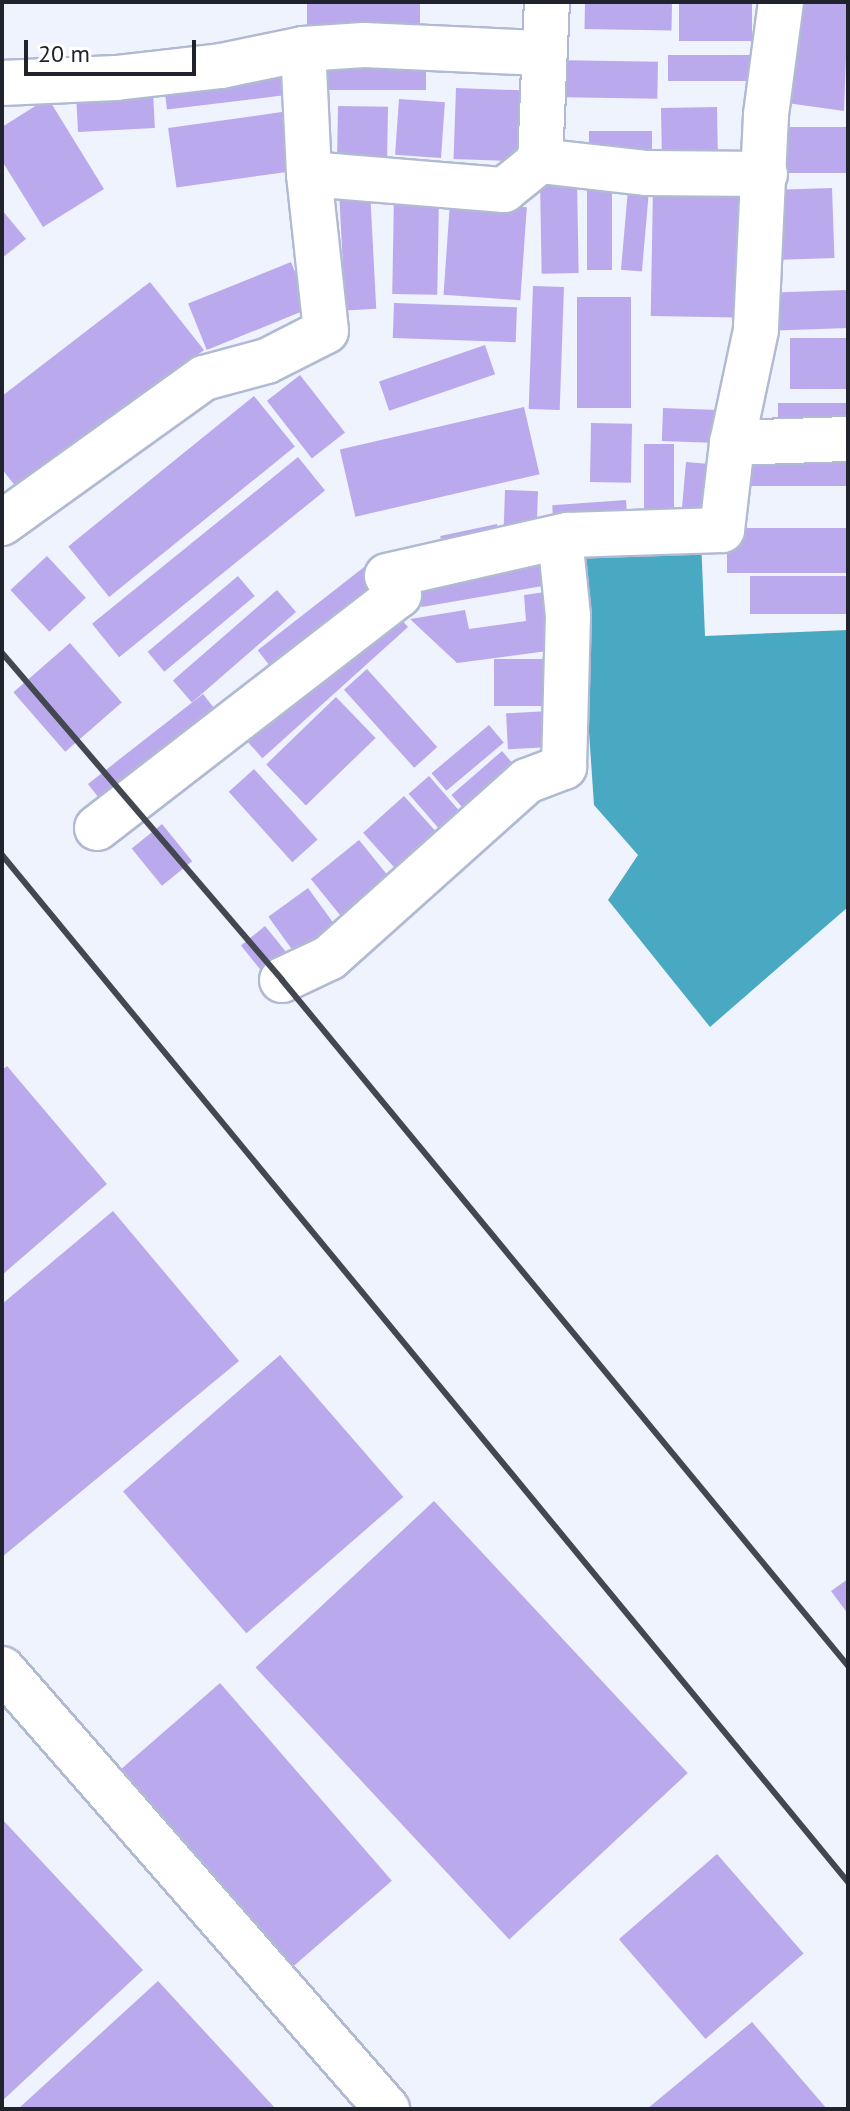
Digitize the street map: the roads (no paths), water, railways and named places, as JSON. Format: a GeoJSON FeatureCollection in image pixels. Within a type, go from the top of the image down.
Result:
{"type":"FeatureCollection","features":[{"type":"Feature","properties":{"kind":"street"},"geometry":{"type":"LineString","coordinates":[[540,161],[547,2]]}},
{"type":"Feature","properties":{"kind":"street"},"geometry":{"type":"LineString","coordinates":[[97,828],[399,595],[387,576],[560,537],[722,530],[732,443],[756,330],[765,174],[781,2]]}},
{"type":"Feature","properties":{"kind":"street"},"geometry":{"type":"LineString","coordinates":[[2,83],[221,66],[303,49],[364,45],[543,53]]}},
{"type":"Feature","properties":{"kind":"street"},"geometry":{"type":"LineString","coordinates":[[2,523],[204,378],[267,361],[326,331],[309,174],[303,49]]}},
{"type":"Feature","properties":{"kind":"street"},"geometry":{"type":"LineString","coordinates":[[309,174],[504,190],[540,161],[647,173],[765,174]]}},
{"type":"Feature","properties":{"kind":"street"},"geometry":{"type":"LineString","coordinates":[[732,443],[848,439]]}},
{"type":"Feature","properties":{"kind":"street"},"geometry":{"type":"LineString","coordinates":[[282,980],[329,958],[527,781],[564,767],[568,616],[560,537]]}},
{"type":"Feature","properties":{"kind":"street"},"geometry":{"type":"LineString","coordinates":[[2,1669],[387,2109]]}},
{"type":"Feature","properties":{"kind":"water"},"geometry":{"type":"Polygon","coordinates":[[[701,539],[705,636],[848,630],[848,907],[710,1027],[608,900],[638,855],[594,805],[576,542],[701,539]]]}},
{"type":"Feature","properties":{"kind":"railway"},"geometry":{"type":"LineString","coordinates":[[2,653],[282,980],[848,1666]]}},
{"type":"Feature","properties":{"kind":"railway"},"geometry":{"type":"LineString","coordinates":[[2,855],[848,1882]]}}]}
